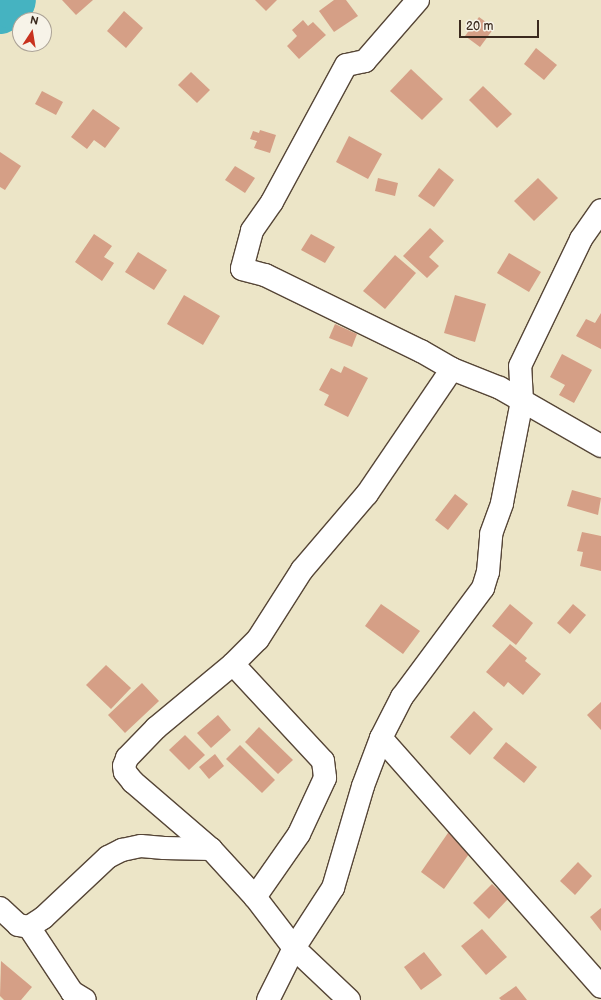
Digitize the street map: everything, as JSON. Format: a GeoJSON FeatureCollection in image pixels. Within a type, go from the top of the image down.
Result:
{"type":"FeatureCollection","features":[{"type":"Feature","properties":{"kind":"street"},"geometry":{"type":"LineString","coordinates":[[418,0],[365,61],[346,65],[272,202],[252,231],[242,269],[265,275],[421,351],[452,369],[500,388],[601,446]]}},
{"type":"Feature","properties":{"kind":"street"},"geometry":{"type":"LineString","coordinates":[[268,1000],[294,948],[333,888],[363,786],[381,738],[402,697],[483,588],[488,572],[491,534],[502,503],[522,401],[520,366],[581,239],[601,210]]}},
{"type":"Feature","properties":{"kind":"street"},"geometry":{"type":"LineString","coordinates":[[349,1000],[294,948],[255,897],[211,848],[133,782],[124,772],[124,766],[127,758],[156,728],[233,664],[258,639],[302,570],[367,494],[452,369]]}},
{"type":"Feature","properties":{"kind":"street"},"geometry":{"type":"LineString","coordinates":[[233,664],[324,761],[325,778],[299,834],[255,897]]}},
{"type":"Feature","properties":{"kind":"street"},"geometry":{"type":"LineString","coordinates":[[381,738],[601,987]]}},
{"type":"Feature","properties":{"kind":"street"},"geometry":{"type":"LineString","coordinates":[[0,908],[18,925],[29,927],[43,918],[108,856],[122,850],[141,846],[164,848],[211,848]]}},
{"type":"Feature","properties":{"kind":"street"},"geometry":{"type":"LineString","coordinates":[[29,927],[72,992],[85,1000]]}},
{"type":"Feature","properties":{"kind":"building"},"geometry":{"type":"Polygon","coordinates":[[[62,0],[93,0],[76,15],[62,0]]]}},
{"type":"Feature","properties":{"kind":"building"},"geometry":{"type":"Polygon","coordinates":[[[255,0],[277,0],[266,11],[255,0]]]}},
{"type":"Feature","properties":{"kind":"building"},"geometry":{"type":"Polygon","coordinates":[[[334,0],[346,0],[358,16],[334,32],[319,11],[334,0]]]}},
{"type":"Feature","properties":{"kind":"building"},"geometry":{"type":"Polygon","coordinates":[[[124,11],[143,28],[126,48],[107,31],[124,11]]]}},
{"type":"Feature","properties":{"kind":"building"},"geometry":{"type":"Polygon","coordinates":[[[479,17],[494,28],[480,47],[465,36],[479,17]]]}},
{"type":"Feature","properties":{"kind":"building"},"geometry":{"type":"Polygon","coordinates":[[[303,20],[308,26],[313,22],[326,35],[299,59],[287,46],[297,36],[292,30],[303,20]]]}},
{"type":"Feature","properties":{"kind":"building"},"geometry":{"type":"Polygon","coordinates":[[[536,48],[557,65],[544,80],[524,64],[536,48]]]}},
{"type":"Feature","properties":{"kind":"building"},"geometry":{"type":"Polygon","coordinates":[[[411,69],[443,99],[422,120],[390,91],[411,69]]]}},
{"type":"Feature","properties":{"kind":"building"},"geometry":{"type":"Polygon","coordinates":[[[191,72],[210,90],[197,103],[178,85],[191,72]]]}},
{"type":"Feature","properties":{"kind":"building"},"geometry":{"type":"Polygon","coordinates":[[[483,86],[512,114],[497,128],[469,100],[483,86]]]}},
{"type":"Feature","properties":{"kind":"building"},"geometry":{"type":"Polygon","coordinates":[[[42,91],[63,102],[56,115],[35,104],[42,91]]]}},
{"type":"Feature","properties":{"kind":"building"},"geometry":{"type":"Polygon","coordinates":[[[93,109],[120,128],[105,148],[94,140],[87,149],[71,137],[93,109]]]}},
{"type":"Feature","properties":{"kind":"building"},"geometry":{"type":"Polygon","coordinates":[[[260,130],[276,135],[270,153],[254,148],[257,141],[250,139],[253,131],[259,133],[260,130]]]}},
{"type":"Feature","properties":{"kind":"building"},"geometry":{"type":"Polygon","coordinates":[[[349,136],[382,154],[368,179],[336,162],[349,136]]]}},
{"type":"Feature","properties":{"kind":"building"},"geometry":{"type":"Polygon","coordinates":[[[0,152],[21,166],[5,190],[0,187],[0,152]]]}},
{"type":"Feature","properties":{"kind":"building"},"geometry":{"type":"Polygon","coordinates":[[[235,166],[255,178],[245,193],[225,180],[235,166]]]}},
{"type":"Feature","properties":{"kind":"building"},"geometry":{"type":"Polygon","coordinates":[[[439,168],[454,180],[434,207],[418,196],[439,168]]]}},
{"type":"Feature","properties":{"kind":"building"},"geometry":{"type":"Polygon","coordinates":[[[378,178],[398,183],[395,196],[375,191],[378,178]]]}},
{"type":"Feature","properties":{"kind":"building"},"geometry":{"type":"Polygon","coordinates":[[[538,178],[558,198],[534,221],[514,201],[538,178]]]}},
{"type":"Feature","properties":{"kind":"building"},"geometry":{"type":"Polygon","coordinates":[[[430,228],[444,241],[429,257],[439,266],[427,278],[403,256],[430,228]]]}},
{"type":"Feature","properties":{"kind":"building"},"geometry":{"type":"Polygon","coordinates":[[[94,234],[112,246],[104,257],[114,263],[102,281],[75,262],[94,234]]]}},
{"type":"Feature","properties":{"kind":"building"},"geometry":{"type":"Polygon","coordinates":[[[311,234],[335,247],[325,263],[301,250],[311,234]]]}},
{"type":"Feature","properties":{"kind":"building"},"geometry":{"type":"Polygon","coordinates":[[[138,252],[167,270],[154,290],[125,272],[138,252]]]}},
{"type":"Feature","properties":{"kind":"building"},"geometry":{"type":"Polygon","coordinates":[[[509,253],[541,272],[529,292],[497,273],[509,253]]]}},
{"type":"Feature","properties":{"kind":"building"},"geometry":{"type":"Polygon","coordinates":[[[395,255],[416,273],[385,309],[363,291],[395,255]]]}},
{"type":"Feature","properties":{"kind":"building"},"geometry":{"type":"Polygon","coordinates":[[[184,295],[220,316],[203,345],[167,324],[184,295]]]}},
{"type":"Feature","properties":{"kind":"building"},"geometry":{"type":"Polygon","coordinates":[[[455,295],[486,304],[475,342],[444,333],[455,295]]]}},
{"type":"Feature","properties":{"kind":"building"},"geometry":{"type":"Polygon","coordinates":[[[601,313],[601,349],[576,336],[586,319],[595,323],[601,313]]]}},
{"type":"Feature","properties":{"kind":"building"},"geometry":{"type":"Polygon","coordinates":[[[335,324],[357,334],[352,347],[329,338],[335,324]]]}},
{"type":"Feature","properties":{"kind":"building"},"geometry":{"type":"Polygon","coordinates":[[[562,354],[592,370],[574,403],[559,395],[565,385],[550,377],[562,354]]]}},
{"type":"Feature","properties":{"kind":"building"},"geometry":{"type":"Polygon","coordinates":[[[344,366],[368,378],[348,417],[324,405],[329,395],[319,390],[331,368],[341,373],[344,366]]]}},
{"type":"Feature","properties":{"kind":"building"},"geometry":{"type":"Polygon","coordinates":[[[572,490],[601,498],[598,515],[567,506],[572,490]]]}},
{"type":"Feature","properties":{"kind":"building"},"geometry":{"type":"Polygon","coordinates":[[[455,494],[468,504],[448,530],[435,520],[455,494]]]}},
{"type":"Feature","properties":{"kind":"building"},"geometry":{"type":"Polygon","coordinates":[[[582,532],[601,536],[601,571],[580,566],[583,552],[577,551],[582,532]]]}},
{"type":"Feature","properties":{"kind":"building"},"geometry":{"type":"Polygon","coordinates":[[[381,604],[420,631],[403,654],[365,626],[381,604]]]}},
{"type":"Feature","properties":{"kind":"building"},"geometry":{"type":"Polygon","coordinates":[[[510,604],[533,623],[516,645],[492,626],[510,604]]]}},
{"type":"Feature","properties":{"kind":"building"},"geometry":{"type":"Polygon","coordinates":[[[573,604],[586,615],[570,634],[557,623],[573,604]]]}},
{"type":"Feature","properties":{"kind":"building"},"geometry":{"type":"Polygon","coordinates":[[[510,644],[527,658],[525,661],[541,674],[523,695],[508,682],[504,687],[486,672],[510,644]]]}},
{"type":"Feature","properties":{"kind":"building"},"geometry":{"type":"Polygon","coordinates":[[[106,665],[131,688],[111,709],[86,685],[106,665]]]}},
{"type":"Feature","properties":{"kind":"building"},"geometry":{"type":"Polygon","coordinates":[[[142,683],[159,701],[125,733],[108,715],[142,683]]]}},
{"type":"Feature","properties":{"kind":"building"},"geometry":{"type":"Polygon","coordinates":[[[601,702],[601,730],[587,715],[601,702]]]}},
{"type":"Feature","properties":{"kind":"building"},"geometry":{"type":"Polygon","coordinates":[[[474,711],[493,729],[470,755],[450,737],[474,711]]]}},
{"type":"Feature","properties":{"kind":"building"},"geometry":{"type":"Polygon","coordinates":[[[218,715],[231,730],[211,748],[197,733],[218,715]]]}},
{"type":"Feature","properties":{"kind":"building"},"geometry":{"type":"Polygon","coordinates":[[[259,727],[293,760],[278,774],[245,742],[259,727]]]}},
{"type":"Feature","properties":{"kind":"building"},"geometry":{"type":"Polygon","coordinates":[[[185,735],[205,755],[189,770],[169,750],[185,735]]]}},
{"type":"Feature","properties":{"kind":"building"},"geometry":{"type":"Polygon","coordinates":[[[506,742],[537,767],[524,783],[493,758],[506,742]]]}},
{"type":"Feature","properties":{"kind":"building"},"geometry":{"type":"Polygon","coordinates":[[[240,745],[275,780],[262,793],[226,759],[240,745]]]}},
{"type":"Feature","properties":{"kind":"building"},"geometry":{"type":"Polygon","coordinates":[[[215,754],[224,766],[209,779],[199,767],[215,754]]]}},
{"type":"Feature","properties":{"kind":"building"},"geometry":{"type":"Polygon","coordinates":[[[450,830],[474,847],[444,889],[421,872],[450,830]]]}},
{"type":"Feature","properties":{"kind":"building"},"geometry":{"type":"Polygon","coordinates":[[[578,862],[592,876],[575,895],[560,881],[578,862]]]}},
{"type":"Feature","properties":{"kind":"building"},"geometry":{"type":"Polygon","coordinates":[[[492,884],[508,899],[489,919],[473,903],[492,884]]]}},
{"type":"Feature","properties":{"kind":"building"},"geometry":{"type":"Polygon","coordinates":[[[601,908],[601,931],[590,917],[601,908]]]}},
{"type":"Feature","properties":{"kind":"building"},"geometry":{"type":"Polygon","coordinates":[[[482,929],[507,957],[486,975],[461,946],[482,929]]]}},
{"type":"Feature","properties":{"kind":"building"},"geometry":{"type":"Polygon","coordinates":[[[424,952],[442,975],[421,990],[404,967],[424,952]]]}},
{"type":"Feature","properties":{"kind":"building"},"geometry":{"type":"Polygon","coordinates":[[[1,961],[32,987],[21,1000],[4,1000],[0,996],[1,961]]]}},
{"type":"Feature","properties":{"kind":"building"},"geometry":{"type":"Polygon","coordinates":[[[516,986],[527,1000],[501,1000],[499,998],[516,986]]]}},
{"type":"Feature","properties":{"kind":"waterway"},"geometry":{"type":"LineString","coordinates":[[0,10],[10,4],[12,0]]}}]}
